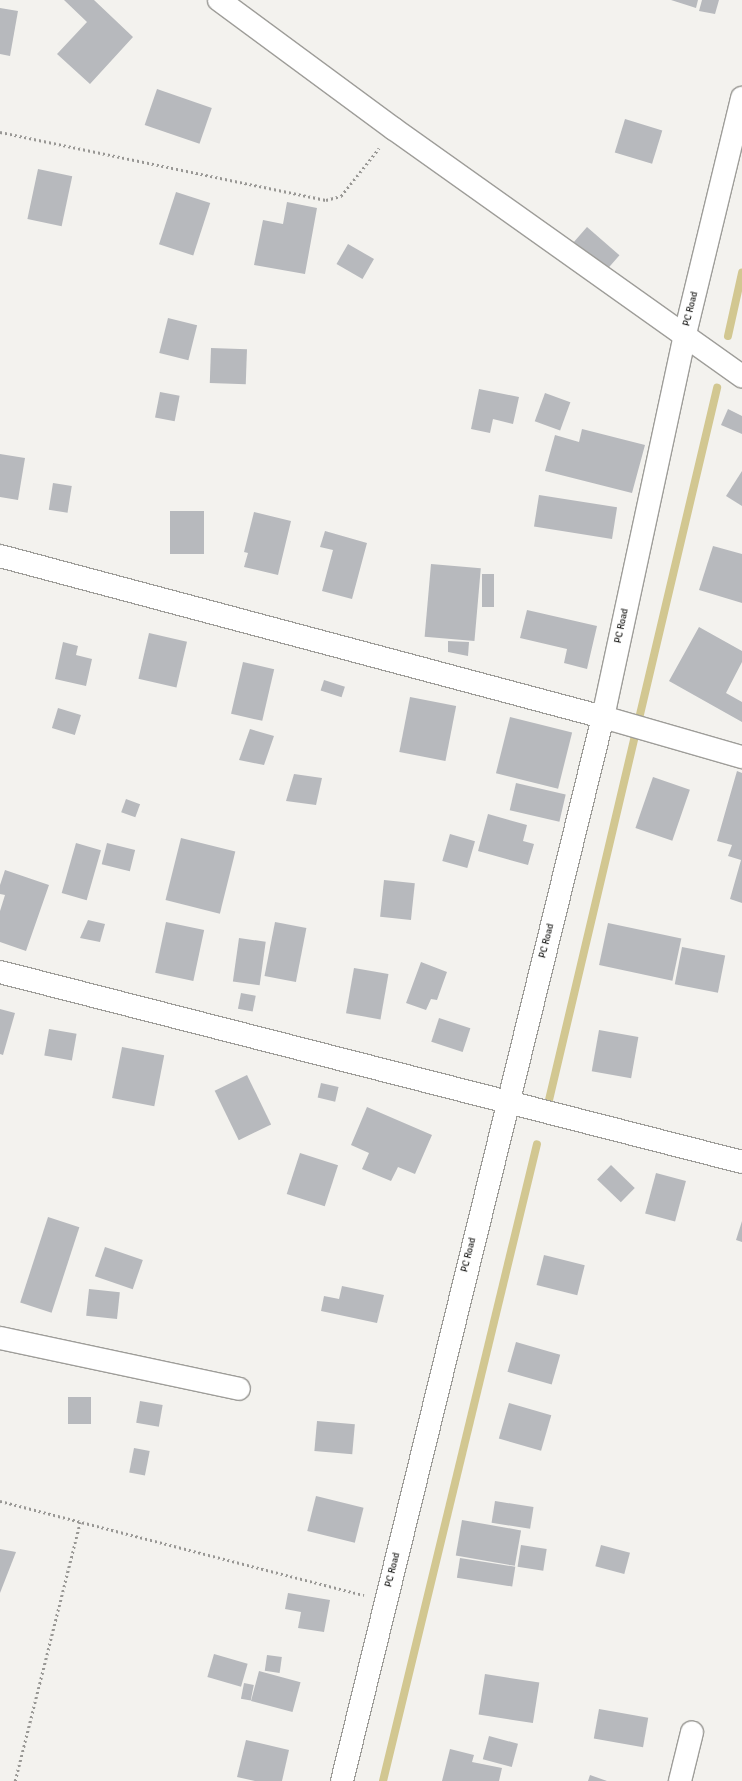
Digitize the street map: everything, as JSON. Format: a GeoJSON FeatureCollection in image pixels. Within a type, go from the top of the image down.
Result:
{"type":"FeatureCollection","features":[{"type":"Feature","properties":{"kind":"street"},"geometry":{"type":"LineString","coordinates":[[219,0],[394,129],[685,334],[742,376]]}},
{"type":"Feature","properties":{"kind":"street","name":"PC Road"},"geometry":{"type":"LineString","coordinates":[[342,1781],[506,1102],[603,717],[685,334],[742,102]]}},
{"type":"Feature","properties":{"kind":"street"},"geometry":{"type":"LineString","coordinates":[[0,556],[603,717],[742,757]]}},
{"type":"Feature","properties":{"kind":"street"},"geometry":{"type":"LineString","coordinates":[[0,972],[742,1162]]}},
{"type":"Feature","properties":{"kind":"street"},"geometry":{"type":"LineString","coordinates":[[0,1338],[239,1389]]}},
{"type":"Feature","properties":{"kind":"street"},"geometry":{"type":"LineString","coordinates":[[680,1781],[692,1732]]}},
{"type":"Feature","properties":{"kind":"path"},"geometry":{"type":"LineString","coordinates":[[0,132],[326,200],[341,196],[394,129]]}},
{"type":"Feature","properties":{"kind":"path"},"geometry":{"type":"LineString","coordinates":[[0,1502],[386,1601]]}},
{"type":"Feature","properties":{"kind":"path"},"geometry":{"type":"LineString","coordinates":[[15,1781],[80,1522]]}},
{"type":"Feature","properties":{"kind":"building"},"geometry":{"type":"Polygon","coordinates":[[[64,0],[94,0],[133,37],[90,84],[57,54],[87,22],[64,0]]]}},
{"type":"Feature","properties":{"kind":"building"},"geometry":{"type":"Polygon","coordinates":[[[671,0],[698,0],[696,8],[671,0]]]}},
{"type":"Feature","properties":{"kind":"building"},"geometry":{"type":"Polygon","coordinates":[[[702,0],[719,0],[715,14],[699,11],[702,0]]]}},
{"type":"Feature","properties":{"kind":"building"},"geometry":{"type":"Polygon","coordinates":[[[0,8],[18,11],[10,56],[0,54],[0,8]]]}},
{"type":"Feature","properties":{"kind":"building"},"geometry":{"type":"Polygon","coordinates":[[[157,89],[212,108],[199,144],[145,125],[157,89]]]}},
{"type":"Feature","properties":{"kind":"building"},"geometry":{"type":"Polygon","coordinates":[[[625,119],[662,130],[652,164],[615,152],[625,119]]]}},
{"type":"Feature","properties":{"kind":"building"},"geometry":{"type":"Polygon","coordinates":[[[38,169],[72,176],[62,226],[27,219],[38,169]]]}},
{"type":"Feature","properties":{"kind":"building"},"geometry":{"type":"Polygon","coordinates":[[[176,192],[210,203],[193,255],[159,244],[176,192]]]}},
{"type":"Feature","properties":{"kind":"building"},"geometry":{"type":"Polygon","coordinates":[[[287,202],[317,208],[305,274],[254,265],[263,220],[283,224],[287,202]]]}},
{"type":"Feature","properties":{"kind":"building"},"geometry":{"type":"Polygon","coordinates":[[[587,227],[619,255],[606,270],[574,242],[587,227]]]}},
{"type":"Feature","properties":{"kind":"building"},"geometry":{"type":"Polygon","coordinates":[[[348,244],[374,259],[362,279],[336,264],[348,244]]]}},
{"type":"Feature","properties":{"kind":"building"},"geometry":{"type":"Polygon","coordinates":[[[168,318],[197,325],[188,360],[159,353],[168,318]]]}},
{"type":"Feature","properties":{"kind":"building"},"geometry":{"type":"Polygon","coordinates":[[[211,348],[247,349],[246,384],[210,383],[211,348]]]}},
{"type":"Feature","properties":{"kind":"building"},"geometry":{"type":"Polygon","coordinates":[[[479,389],[519,397],[513,424],[493,419],[490,433],[471,429],[479,389]]]}},
{"type":"Feature","properties":{"kind":"building"},"geometry":{"type":"Polygon","coordinates":[[[160,392],[180,396],[175,421],[155,418],[160,392]]]}},
{"type":"Feature","properties":{"kind":"building"},"geometry":{"type":"Polygon","coordinates":[[[545,393],[570,402],[560,430],[535,421],[545,393]]]}},
{"type":"Feature","properties":{"kind":"building"},"geometry":{"type":"Polygon","coordinates":[[[728,409],[742,416],[742,434],[721,425],[728,409]]]}},
{"type":"Feature","properties":{"kind":"building"},"geometry":{"type":"Polygon","coordinates":[[[582,429],[645,445],[632,493],[545,471],[555,435],[579,442],[582,429]]]}},
{"type":"Feature","properties":{"kind":"building"},"geometry":{"type":"Polygon","coordinates":[[[0,454],[25,458],[18,500],[0,497],[0,454]]]}},
{"type":"Feature","properties":{"kind":"building"},"geometry":{"type":"Polygon","coordinates":[[[742,471],[742,506],[726,496],[742,471]]]}},
{"type":"Feature","properties":{"kind":"building"},"geometry":{"type":"Polygon","coordinates":[[[53,483],[72,486],[68,513],[49,510],[53,483]]]}},
{"type":"Feature","properties":{"kind":"building"},"geometry":{"type":"Polygon","coordinates":[[[539,495],[617,507],[612,539],[534,527],[539,495]]]}},
{"type":"Feature","properties":{"kind":"building"},"geometry":{"type":"Polygon","coordinates":[[[170,511],[204,511],[204,554],[170,554],[170,511]]]}},
{"type":"Feature","properties":{"kind":"building"},"geometry":{"type":"Polygon","coordinates":[[[254,512],[291,521],[278,575],[244,567],[248,553],[244,552],[254,512]]]}},
{"type":"Feature","properties":{"kind":"building"},"geometry":{"type":"Polygon","coordinates":[[[325,531],[367,543],[352,599],[322,591],[333,550],[320,547],[325,531]]]}},
{"type":"Feature","properties":{"kind":"building"},"geometry":{"type":"Polygon","coordinates":[[[713,546],[742,554],[742,603],[699,590],[713,546]]]}},
{"type":"Feature","properties":{"kind":"building"},"geometry":{"type":"Polygon","coordinates":[[[431,564],[481,568],[474,641],[425,637],[431,564]]]}},
{"type":"Feature","properties":{"kind":"building"},"geometry":{"type":"Polygon","coordinates":[[[482,574],[494,574],[494,607],[482,607],[482,574]]]}},
{"type":"Feature","properties":{"kind":"building"},"geometry":{"type":"Polygon","coordinates":[[[527,610],[597,626],[587,669],[564,663],[567,649],[520,638],[527,610]]]}},
{"type":"Feature","properties":{"kind":"building"},"geometry":{"type":"Polygon","coordinates":[[[699,627],[742,651],[742,662],[726,693],[742,702],[742,722],[669,681],[699,627]]]}},
{"type":"Feature","properties":{"kind":"building"},"geometry":{"type":"Polygon","coordinates":[[[149,633],[187,642],[176,688],[138,679],[149,633]]]}},
{"type":"Feature","properties":{"kind":"building"},"geometry":{"type":"Polygon","coordinates":[[[448,641],[469,642],[468,656],[448,652],[448,641]]]}},
{"type":"Feature","properties":{"kind":"building"},"geometry":{"type":"Polygon","coordinates":[[[63,642],[78,646],[76,655],[92,659],[86,686],[55,679],[63,642]]]}},
{"type":"Feature","properties":{"kind":"building"},"geometry":{"type":"Polygon","coordinates":[[[243,662],[274,669],[262,721],[231,714],[243,662]]]}},
{"type":"Feature","properties":{"kind":"building"},"geometry":{"type":"Polygon","coordinates":[[[324,680],[345,687],[342,697],[321,690],[324,680]]]}},
{"type":"Feature","properties":{"kind":"building"},"geometry":{"type":"Polygon","coordinates":[[[410,697],[456,706],[445,761],[399,752],[410,697]]]}},
{"type":"Feature","properties":{"kind":"building"},"geometry":{"type":"Polygon","coordinates":[[[58,708],[81,715],[75,735],[52,728],[58,708]]]}},
{"type":"Feature","properties":{"kind":"building"},"geometry":{"type":"Polygon","coordinates":[[[510,717],[572,732],[558,789],[496,773],[510,717]]]}},
{"type":"Feature","properties":{"kind":"building"},"geometry":{"type":"Polygon","coordinates":[[[250,729],[274,736],[264,765],[239,760],[250,729]]]}},
{"type":"Feature","properties":{"kind":"building"},"geometry":{"type":"Polygon","coordinates":[[[737,771],[742,773],[742,903],[730,899],[741,860],[728,856],[732,845],[717,841],[737,771]]]}},
{"type":"Feature","properties":{"kind":"building"},"geometry":{"type":"Polygon","coordinates":[[[294,774],[322,778],[316,805],[286,801],[294,774]]]}},
{"type":"Feature","properties":{"kind":"building"},"geometry":{"type":"Polygon","coordinates":[[[653,777],[690,790],[672,841],[635,828],[653,777]]]}},
{"type":"Feature","properties":{"kind":"building"},"geometry":{"type":"Polygon","coordinates":[[[516,783],[566,794],[559,822],[510,810],[516,783]]]}},
{"type":"Feature","properties":{"kind":"building"},"geometry":{"type":"Polygon","coordinates":[[[126,799],[140,804],[135,817],[121,812],[126,799]]]}},
{"type":"Feature","properties":{"kind":"building"},"geometry":{"type":"Polygon","coordinates":[[[488,814],[527,825],[523,841],[534,844],[528,865],[478,851],[488,814]]]}},
{"type":"Feature","properties":{"kind":"building"},"geometry":{"type":"Polygon","coordinates":[[[450,834],[475,841],[467,868],[442,861],[450,834]]]}},
{"type":"Feature","properties":{"kind":"building"},"geometry":{"type":"Polygon","coordinates":[[[181,838],[235,852],[220,914],[166,900],[181,838]]]}},
{"type":"Feature","properties":{"kind":"building"},"geometry":{"type":"Polygon","coordinates":[[[76,843],[101,850],[87,900],[62,893],[76,843]]]}},
{"type":"Feature","properties":{"kind":"building"},"geometry":{"type":"Polygon","coordinates":[[[107,843],[135,850],[130,871],[102,864],[107,843]]]}},
{"type":"Feature","properties":{"kind":"building"},"geometry":{"type":"Polygon","coordinates":[[[5,870],[49,885],[26,951],[0,942],[0,911],[5,895],[0,894],[0,885],[5,870]]]}},
{"type":"Feature","properties":{"kind":"building"},"geometry":{"type":"Polygon","coordinates":[[[384,880],[415,883],[411,920],[380,917],[384,880]]]}},
{"type":"Feature","properties":{"kind":"building"},"geometry":{"type":"Polygon","coordinates":[[[88,920],[105,924],[100,942],[80,938],[88,920]]]}},
{"type":"Feature","properties":{"kind":"building"},"geometry":{"type":"Polygon","coordinates":[[[166,922],[204,930],[193,981],[155,973],[166,922]]]}},
{"type":"Feature","properties":{"kind":"building"},"geometry":{"type":"Polygon","coordinates":[[[275,922],[306,928],[296,982],[265,976],[275,922]]]}},
{"type":"Feature","properties":{"kind":"building"},"geometry":{"type":"Polygon","coordinates":[[[608,923],[681,939],[672,981],[599,965],[608,923]]]}},
{"type":"Feature","properties":{"kind":"building"},"geometry":{"type":"Polygon","coordinates":[[[239,938],[266,942],[260,985],[233,982],[239,938]]]}},
{"type":"Feature","properties":{"kind":"building"},"geometry":{"type":"Polygon","coordinates":[[[682,947],[725,955],[718,993],[675,984],[682,947]]]}},
{"type":"Feature","properties":{"kind":"building"},"geometry":{"type":"Polygon","coordinates":[[[421,962],[447,972],[437,1000],[431,999],[426,1010],[406,1003],[421,962]]]}},
{"type":"Feature","properties":{"kind":"building"},"geometry":{"type":"Polygon","coordinates":[[[354,968],[388,974],[380,1019],[346,1013],[354,968]]]}},
{"type":"Feature","properties":{"kind":"building"},"geometry":{"type":"Polygon","coordinates":[[[241,993],[256,996],[253,1012],[238,1009],[241,993]]]}},
{"type":"Feature","properties":{"kind":"building"},"geometry":{"type":"Polygon","coordinates":[[[0,1009],[15,1013],[3,1055],[0,1054],[0,1009]]]}},
{"type":"Feature","properties":{"kind":"building"},"geometry":{"type":"Polygon","coordinates":[[[439,1018],[470,1028],[463,1052],[431,1042],[439,1018]]]}},
{"type":"Feature","properties":{"kind":"building"},"geometry":{"type":"Polygon","coordinates":[[[49,1029],[77,1034],[72,1060],[44,1056],[49,1029]]]}},
{"type":"Feature","properties":{"kind":"building"},"geometry":{"type":"Polygon","coordinates":[[[599,1030],[638,1037],[631,1078],[592,1071],[599,1030]]]}},
{"type":"Feature","properties":{"kind":"building"},"geometry":{"type":"Polygon","coordinates":[[[122,1047],[164,1055],[154,1106],[112,1098],[122,1047]]]}},
{"type":"Feature","properties":{"kind":"building"},"geometry":{"type":"Polygon","coordinates":[[[247,1075],[271,1124],[239,1140],[215,1091],[247,1075]]]}},
{"type":"Feature","properties":{"kind":"building"},"geometry":{"type":"Polygon","coordinates":[[[321,1083],[339,1087],[335,1102],[318,1098],[321,1083]]]}},
{"type":"Feature","properties":{"kind":"building"},"geometry":{"type":"Polygon","coordinates":[[[367,1107],[432,1135],[415,1174],[398,1167],[391,1181],[362,1169],[369,1153],[351,1145],[367,1107]]]}},
{"type":"Feature","properties":{"kind":"building"},"geometry":{"type":"Polygon","coordinates":[[[300,1153],[338,1165],[325,1206],[287,1194],[300,1153]]]}},
{"type":"Feature","properties":{"kind":"building"},"geometry":{"type":"Polygon","coordinates":[[[611,1165],[635,1188],[621,1202],[597,1179],[611,1165]]]}},
{"type":"Feature","properties":{"kind":"building"},"geometry":{"type":"Polygon","coordinates":[[[656,1173],[686,1181],[675,1222],[645,1214],[656,1173]]]}},
{"type":"Feature","properties":{"kind":"building"},"geometry":{"type":"Polygon","coordinates":[[[48,1217],[79,1227],[52,1313],[20,1303],[48,1217]]]}},
{"type":"Feature","properties":{"kind":"building"},"geometry":{"type":"Polygon","coordinates":[[[742,1221],[742,1242],[736,1240],[742,1221]]]}},
{"type":"Feature","properties":{"kind":"building"},"geometry":{"type":"Polygon","coordinates":[[[105,1247],[143,1260],[133,1289],[95,1276],[105,1247]]]}},
{"type":"Feature","properties":{"kind":"building"},"geometry":{"type":"Polygon","coordinates":[[[544,1255],[585,1265],[577,1295],[537,1285],[544,1255]]]}},
{"type":"Feature","properties":{"kind":"building"},"geometry":{"type":"Polygon","coordinates":[[[342,1286],[384,1295],[377,1323],[321,1311],[324,1296],[339,1299],[342,1286]]]}},
{"type":"Feature","properties":{"kind":"building"},"geometry":{"type":"Polygon","coordinates":[[[89,1289],[120,1292],[117,1319],[86,1316],[89,1289]]]}},
{"type":"Feature","properties":{"kind":"building"},"geometry":{"type":"Polygon","coordinates":[[[516,1342],[560,1355],[552,1384],[507,1372],[516,1342]]]}},
{"type":"Feature","properties":{"kind":"building"},"geometry":{"type":"Polygon","coordinates":[[[68,1397],[91,1397],[91,1424],[68,1424],[68,1397]]]}},
{"type":"Feature","properties":{"kind":"building"},"geometry":{"type":"Polygon","coordinates":[[[140,1401],[163,1405],[159,1427],[136,1423],[140,1401]]]}},
{"type":"Feature","properties":{"kind":"building"},"geometry":{"type":"Polygon","coordinates":[[[509,1403],[551,1415],[541,1451],[499,1439],[509,1403]]]}},
{"type":"Feature","properties":{"kind":"building"},"geometry":{"type":"Polygon","coordinates":[[[317,1421],[355,1424],[352,1454],[314,1451],[317,1421]]]}},
{"type":"Feature","properties":{"kind":"building"},"geometry":{"type":"Polygon","coordinates":[[[134,1448],[150,1451],[145,1476],[129,1473],[134,1448]]]}},
{"type":"Feature","properties":{"kind":"building"},"geometry":{"type":"Polygon","coordinates":[[[316,1496],[364,1508],[355,1543],[307,1531],[316,1496]]]}},
{"type":"Feature","properties":{"kind":"building"},"geometry":{"type":"Polygon","coordinates":[[[495,1501],[534,1507],[530,1529],[492,1523],[495,1501]]]}},
{"type":"Feature","properties":{"kind":"building"},"geometry":{"type":"Polygon","coordinates":[[[462,1520],[521,1530],[515,1566],[456,1555],[462,1520]]]}},
{"type":"Feature","properties":{"kind":"building"},"geometry":{"type":"Polygon","coordinates":[[[521,1545],[547,1549],[543,1571],[518,1567],[521,1545]]]}},
{"type":"Feature","properties":{"kind":"building"},"geometry":{"type":"Polygon","coordinates":[[[601,1545],[630,1553],[624,1574],[595,1566],[601,1545]]]}},
{"type":"Feature","properties":{"kind":"building"},"geometry":{"type":"Polygon","coordinates":[[[0,1549],[16,1552],[0,1593],[0,1549]]]}},
{"type":"Feature","properties":{"kind":"building"},"geometry":{"type":"Polygon","coordinates":[[[460,1558],[515,1567],[512,1587],[457,1578],[460,1558]]]}},
{"type":"Feature","properties":{"kind":"building"},"geometry":{"type":"Polygon","coordinates":[[[288,1593],[330,1600],[324,1632],[298,1628],[301,1612],[285,1609],[288,1593]]]}},
{"type":"Feature","properties":{"kind":"building"},"geometry":{"type":"Polygon","coordinates":[[[214,1654],[248,1664],[241,1687],[207,1677],[214,1654]]]}},
{"type":"Feature","properties":{"kind":"building"},"geometry":{"type":"Polygon","coordinates":[[[267,1655],[282,1657],[280,1673],[265,1671],[267,1655]]]}},
{"type":"Feature","properties":{"kind":"building"},"geometry":{"type":"Polygon","coordinates":[[[259,1671],[301,1682],[293,1712],[251,1701],[259,1671]]]}},
{"type":"Feature","properties":{"kind":"building"},"geometry":{"type":"Polygon","coordinates":[[[485,1674],[539,1683],[533,1723],[479,1714],[485,1674]]]}},
{"type":"Feature","properties":{"kind":"building"},"geometry":{"type":"Polygon","coordinates":[[[244,1683],[254,1685],[251,1701],[241,1699],[244,1683]]]}},
{"type":"Feature","properties":{"kind":"building"},"geometry":{"type":"Polygon","coordinates":[[[599,1709],[648,1718],[643,1747],[594,1739],[599,1709]]]}},
{"type":"Feature","properties":{"kind":"building"},"geometry":{"type":"Polygon","coordinates":[[[489,1736],[518,1744],[512,1767],[483,1759],[489,1736]]]}},
{"type":"Feature","properties":{"kind":"building"},"geometry":{"type":"Polygon","coordinates":[[[246,1740],[289,1750],[282,1781],[255,1781],[237,1777],[246,1740]]]}},
{"type":"Feature","properties":{"kind":"building"},"geometry":{"type":"Polygon","coordinates":[[[450,1749],[474,1755],[472,1762],[502,1768],[499,1781],[442,1781],[450,1749]]]}},
{"type":"Feature","properties":{"kind":"building"},"geometry":{"type":"Polygon","coordinates":[[[590,1775],[607,1781],[588,1781],[590,1775]]]}},
{"type":"Feature","properties":{"kind":"waterway"},"geometry":{"type":"LineString","coordinates":[[728,336],[742,273]]}},
{"type":"Feature","properties":{"kind":"waterway"},"geometry":{"type":"LineString","coordinates":[[549,1100],[717,388]]}},
{"type":"Feature","properties":{"kind":"waterway"},"geometry":{"type":"LineString","coordinates":[[383,1781],[537,1144]]}}]}
